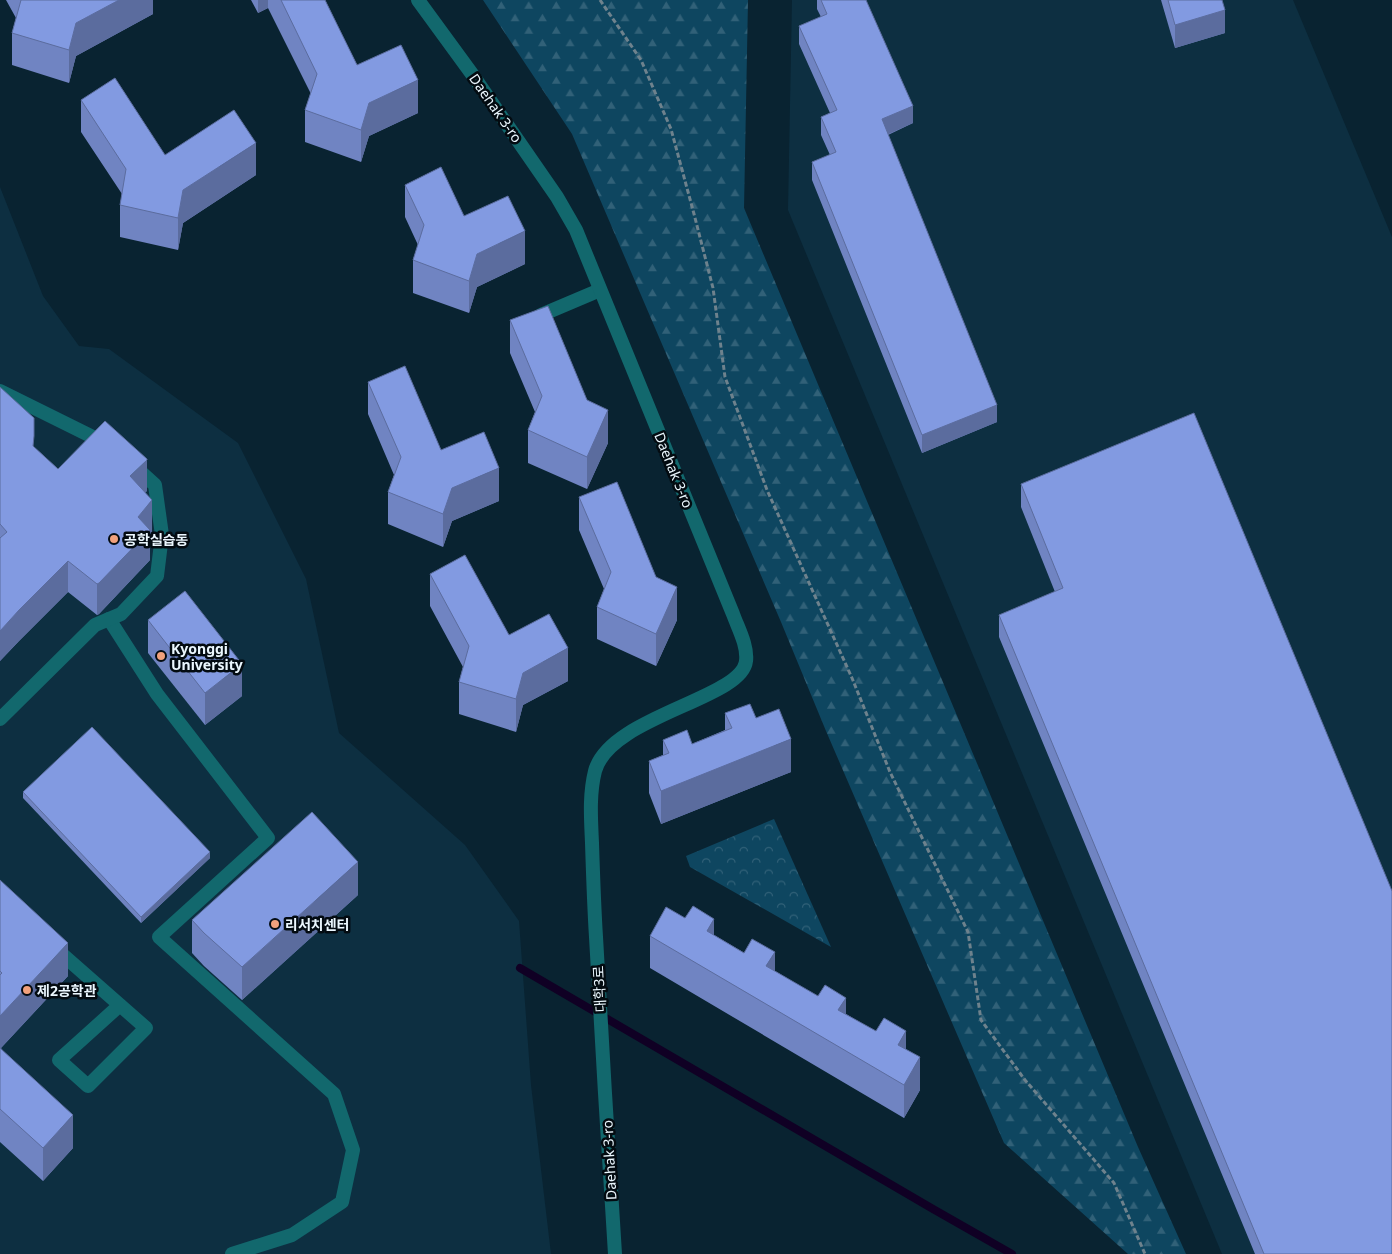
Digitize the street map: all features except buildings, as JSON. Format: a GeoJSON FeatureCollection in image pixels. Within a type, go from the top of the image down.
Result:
{"type":"FeatureCollection","features":[{"type":"Feature","properties":{"kind":"street","name":"Daehak 3-ro"},"geometry":{"type":"LineString","coordinates":[[418,0],[558,197],[576,230],[733,614],[745,649],[746,662],[741,673],[724,685],[626,734],[607,750],[596,769],[591,794],[595,912]]}},
{"type":"Feature","properties":{"kind":"street"},"geometry":{"type":"LineString","coordinates":[[541,314],[600,290]]}},
{"type":"Feature","properties":{"kind":"street"},"geometry":{"type":"LineString","coordinates":[[0,391],[111,446],[122,455],[155,485],[162,535],[156,576],[121,614],[95,625],[0,719]]}},
{"type":"Feature","properties":{"kind":"street"},"geometry":{"type":"LineString","coordinates":[[109,619],[157,694],[268,838],[159,938],[334,1094],[353,1150],[342,1202],[292,1235],[232,1254]]}},
{"type":"Feature","properties":{"kind":"street","name":"대학3로"},"geometry":{"type":"LineString","coordinates":[[595,912],[604,1065]]}},
{"type":"Feature","properties":{"kind":"street"},"geometry":{"type":"LineString","coordinates":[[45,940],[120,1005],[146,1028],[88,1086],[59,1060],[120,1005]]}},
{"type":"Feature","properties":{"kind":"street","name":"Daehak 3-ro"},"geometry":{"type":"LineString","coordinates":[[604,1065],[614,1254]]}},
{"type":"Feature","properties":{"kind":"path"},"geometry":{"type":"LineString","coordinates":[[600,0],[642,60],[671,129],[713,288],[725,378],[767,490],[852,678],[890,772],[968,932],[981,1020],[1025,1080],[1114,1183],[1145,1254]]}},
{"type":"Feature","properties":{"kind":"shaded area"},"geometry":{"type":"Polygon","coordinates":[[[792,0],[1293,0],[1392,237],[1392,1254],[1222,1254],[788,210],[792,0]]]}},
{"type":"Feature","properties":{"kind":"shaded area","name":"Kyonggi University"},"geometry":{"type":"Polygon","coordinates":[[[0,187],[43,296],[79,346],[109,349],[238,443],[306,579],[339,733],[465,845],[519,921],[531,1085],[551,1254],[0,1254],[0,187]]]}},
{"type":"Feature","properties":{"kind":"green space"},"geometry":{"type":"Polygon","coordinates":[[[483,0],[748,0],[744,208],[1138,1147],[1186,1254],[1128,1254],[1004,1143],[572,134],[483,0]]]}},
{"type":"Feature","properties":{"kind":"green space"},"geometry":{"type":"Polygon","coordinates":[[[774,819],[831,947],[690,867],[686,856],[774,819]]]}},
{"type":"Feature","properties":{"kind":"waterway"},"geometry":{"type":"LineString","coordinates":[[520,968],[1012,1254]]}},
{"type":"Feature","properties":{"kind":"place","name":"공학실습동"},"geometry":{"type":"Point","coordinates":[114,539]}},
{"type":"Feature","properties":{"kind":"place","name":"Kyonggi University"},"geometry":{"type":"Point","coordinates":[161,656]}},
{"type":"Feature","properties":{"kind":"place","name":"리서치센터"},"geometry":{"type":"Point","coordinates":[275,924]}},
{"type":"Feature","properties":{"kind":"place","name":"제2공학관"},"geometry":{"type":"Point","coordinates":[27,990]}}]}
